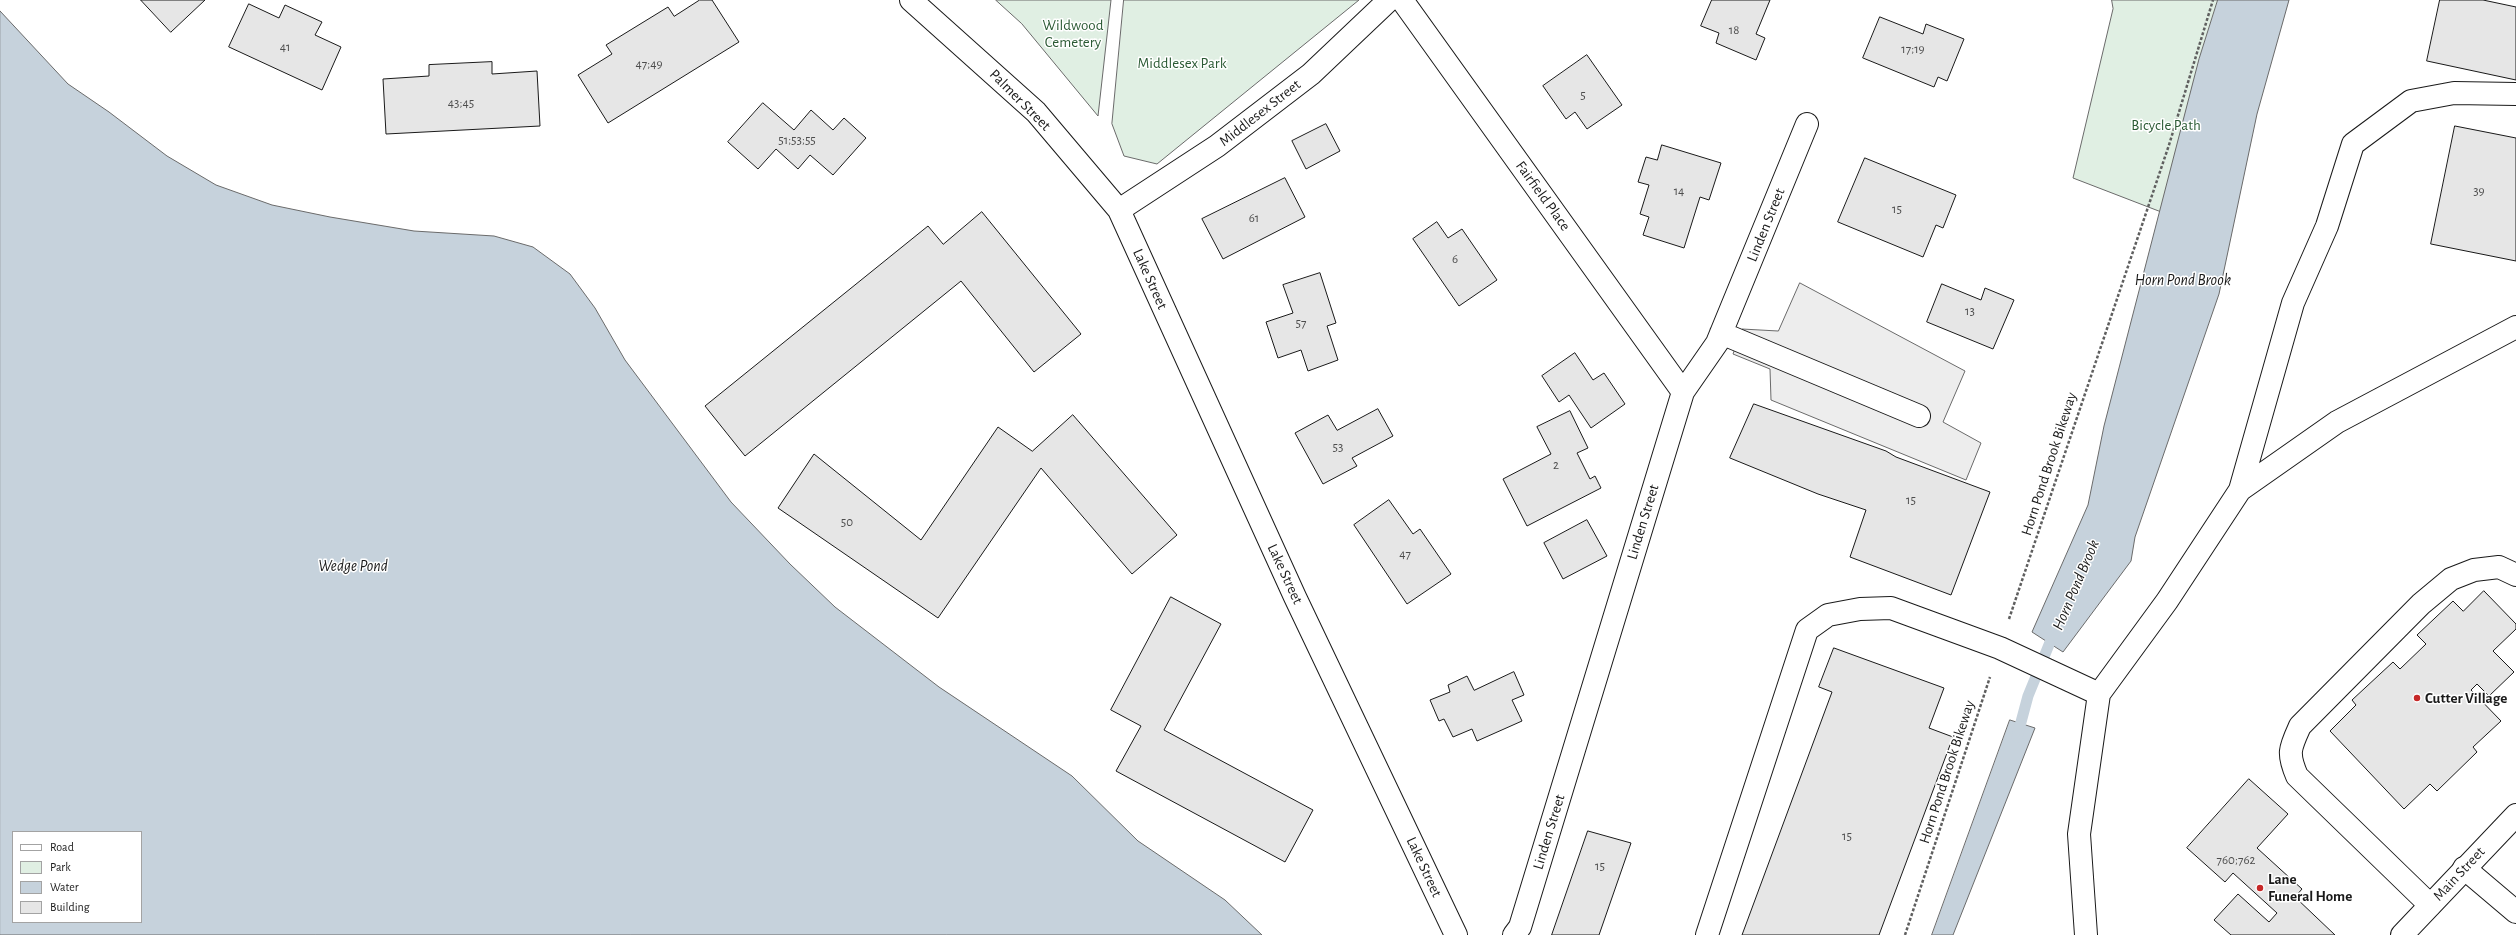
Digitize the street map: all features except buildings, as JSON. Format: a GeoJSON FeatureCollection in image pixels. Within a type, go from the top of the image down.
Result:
{"type":"FeatureCollection","features":[{"type":"Feature","properties":{"kind":"street","name":"Palmer Street"},"geometry":{"type":"LineString","coordinates":[[911,0],[1036,112],[1119,210]]}},
{"type":"Feature","properties":{"kind":"street","name":"Middlesex Street"},"geometry":{"type":"LineString","coordinates":[[1119,210],[1217,146],[1305,79],[1389,0]]}},
{"type":"Feature","properties":{"kind":"street","name":"Fairfield Place"},"geometry":{"type":"LineString","coordinates":[[1402,0],[1683,392]]}},
{"type":"Feature","properties":{"kind":"street"},"geometry":{"type":"LineString","coordinates":[[2086,935],[2080,834],[2099,694],[2168,601],[2240,490],[2292,303],[2327,226],[2353,144],[2411,101],[2454,94],[2516,94]]}},
{"type":"Feature","properties":{"kind":"street","name":"Linden Street"},"geometry":{"type":"LineString","coordinates":[[1514,935],[1520,927],[1683,392],[1717,342],[1807,124]]}},
{"type":"Feature","properties":{"kind":"street","name":"Lake Street"},"geometry":{"type":"LineString","coordinates":[[1119,210],[1295,598],[1456,935]]}},
{"type":"Feature","properties":{"kind":"street"},"geometry":{"type":"LineString","coordinates":[[2240,490],[2337,422],[2516,327]]}},
{"type":"Feature","properties":{"kind":"street"},"geometry":{"type":"LineString","coordinates":[[1721,333],[1919,416]]}},
{"type":"Feature","properties":{"kind":"street"},"geometry":{"type":"LineString","coordinates":[[2430,905],[2297,776],[2289,758],[2291,745],[2300,726],[2421,604],[2451,579],[2474,570],[2500,567],[2516,575]]}},
{"type":"Feature","properties":{"kind":"street"},"geometry":{"type":"LineString","coordinates":[[1707,935],[1807,630],[1828,615],[1860,608],[1891,608],[2008,651],[2061,674],[2099,694]]}},
{"type":"Feature","properties":{"kind":"street","name":"Main Street"},"geometry":{"type":"LineString","coordinates":[[2402,935],[2516,815]]}},
{"type":"Feature","properties":{"kind":"street"},"geometry":{"type":"LineString","coordinates":[[2464,868],[2516,912]]}},
{"type":"Feature","properties":{"kind":"path","name":"Horn Pond Brook Bikeway"},"geometry":{"type":"LineString","coordinates":[[1905,935],[2008,651],[2167,152],[2213,0]]}},
{"type":"Feature","properties":{"kind":"green space","name":"Wildwood Cemetery"},"geometry":{"type":"Polygon","coordinates":[[[996,0],[1111,0],[1098,116],[1022,24],[996,0]]]}},
{"type":"Feature","properties":{"kind":"green space","name":"Middlesex Park"},"geometry":{"type":"Polygon","coordinates":[[[1124,0],[1359,0],[1157,164],[1124,156],[1112,124],[1124,0]]]}},
{"type":"Feature","properties":{"kind":"green space","name":"Bicycle Path"},"geometry":{"type":"Polygon","coordinates":[[[2112,0],[2275,0],[2221,235],[2073,178],[2113,9],[2112,0]]]}},
{"type":"Feature","properties":{"kind":"shaded area"},"geometry":{"type":"Polygon","coordinates":[[[1800,283],[1965,371],[1943,422],[1981,443],[1966,480],[1771,400],[1770,369],[1733,354],[1742,329],[1778,331],[1800,283]]]}},
{"type":"Feature","properties":{"kind":"water","name":"Horn Pond Brook"},"geometry":{"type":"Polygon","coordinates":[[[2218,0],[2289,0],[2257,114],[2219,294],[2135,537],[2131,561],[2063,652],[2032,632],[2088,505],[2104,426],[2199,59],[2218,0]]]}},
{"type":"Feature","properties":{"kind":"water","name":"Wedge Pond"},"geometry":{"type":"Polygon","coordinates":[[[0,11],[68,84],[109,112],[167,156],[216,185],[272,205],[330,217],[414,231],[494,236],[533,247],[570,274],[595,308],[625,360],[731,502],[790,564],[835,607],[939,687],[1072,776],[1138,841],[1225,900],[1262,935],[0,935],[0,11]]]}},
{"type":"Feature","properties":{"kind":"water"},"geometry":{"type":"Polygon","coordinates":[[[2010,720],[2035,728],[1953,935],[1932,935],[2010,720]]]}},
{"type":"Feature","properties":{"kind":"waterway","name":"Horn Pond Brook"},"geometry":{"type":"LineString","coordinates":[[2017,737],[2028,696],[2055,630]]}},
{"type":"Feature","properties":{"kind":"place","name":"Cutter Village"},"geometry":{"type":"Point","coordinates":[2417,698]}},
{"type":"Feature","properties":{"kind":"place","name":"Lane Funeral Home"},"geometry":{"type":"Point","coordinates":[2260,888]}}]}
